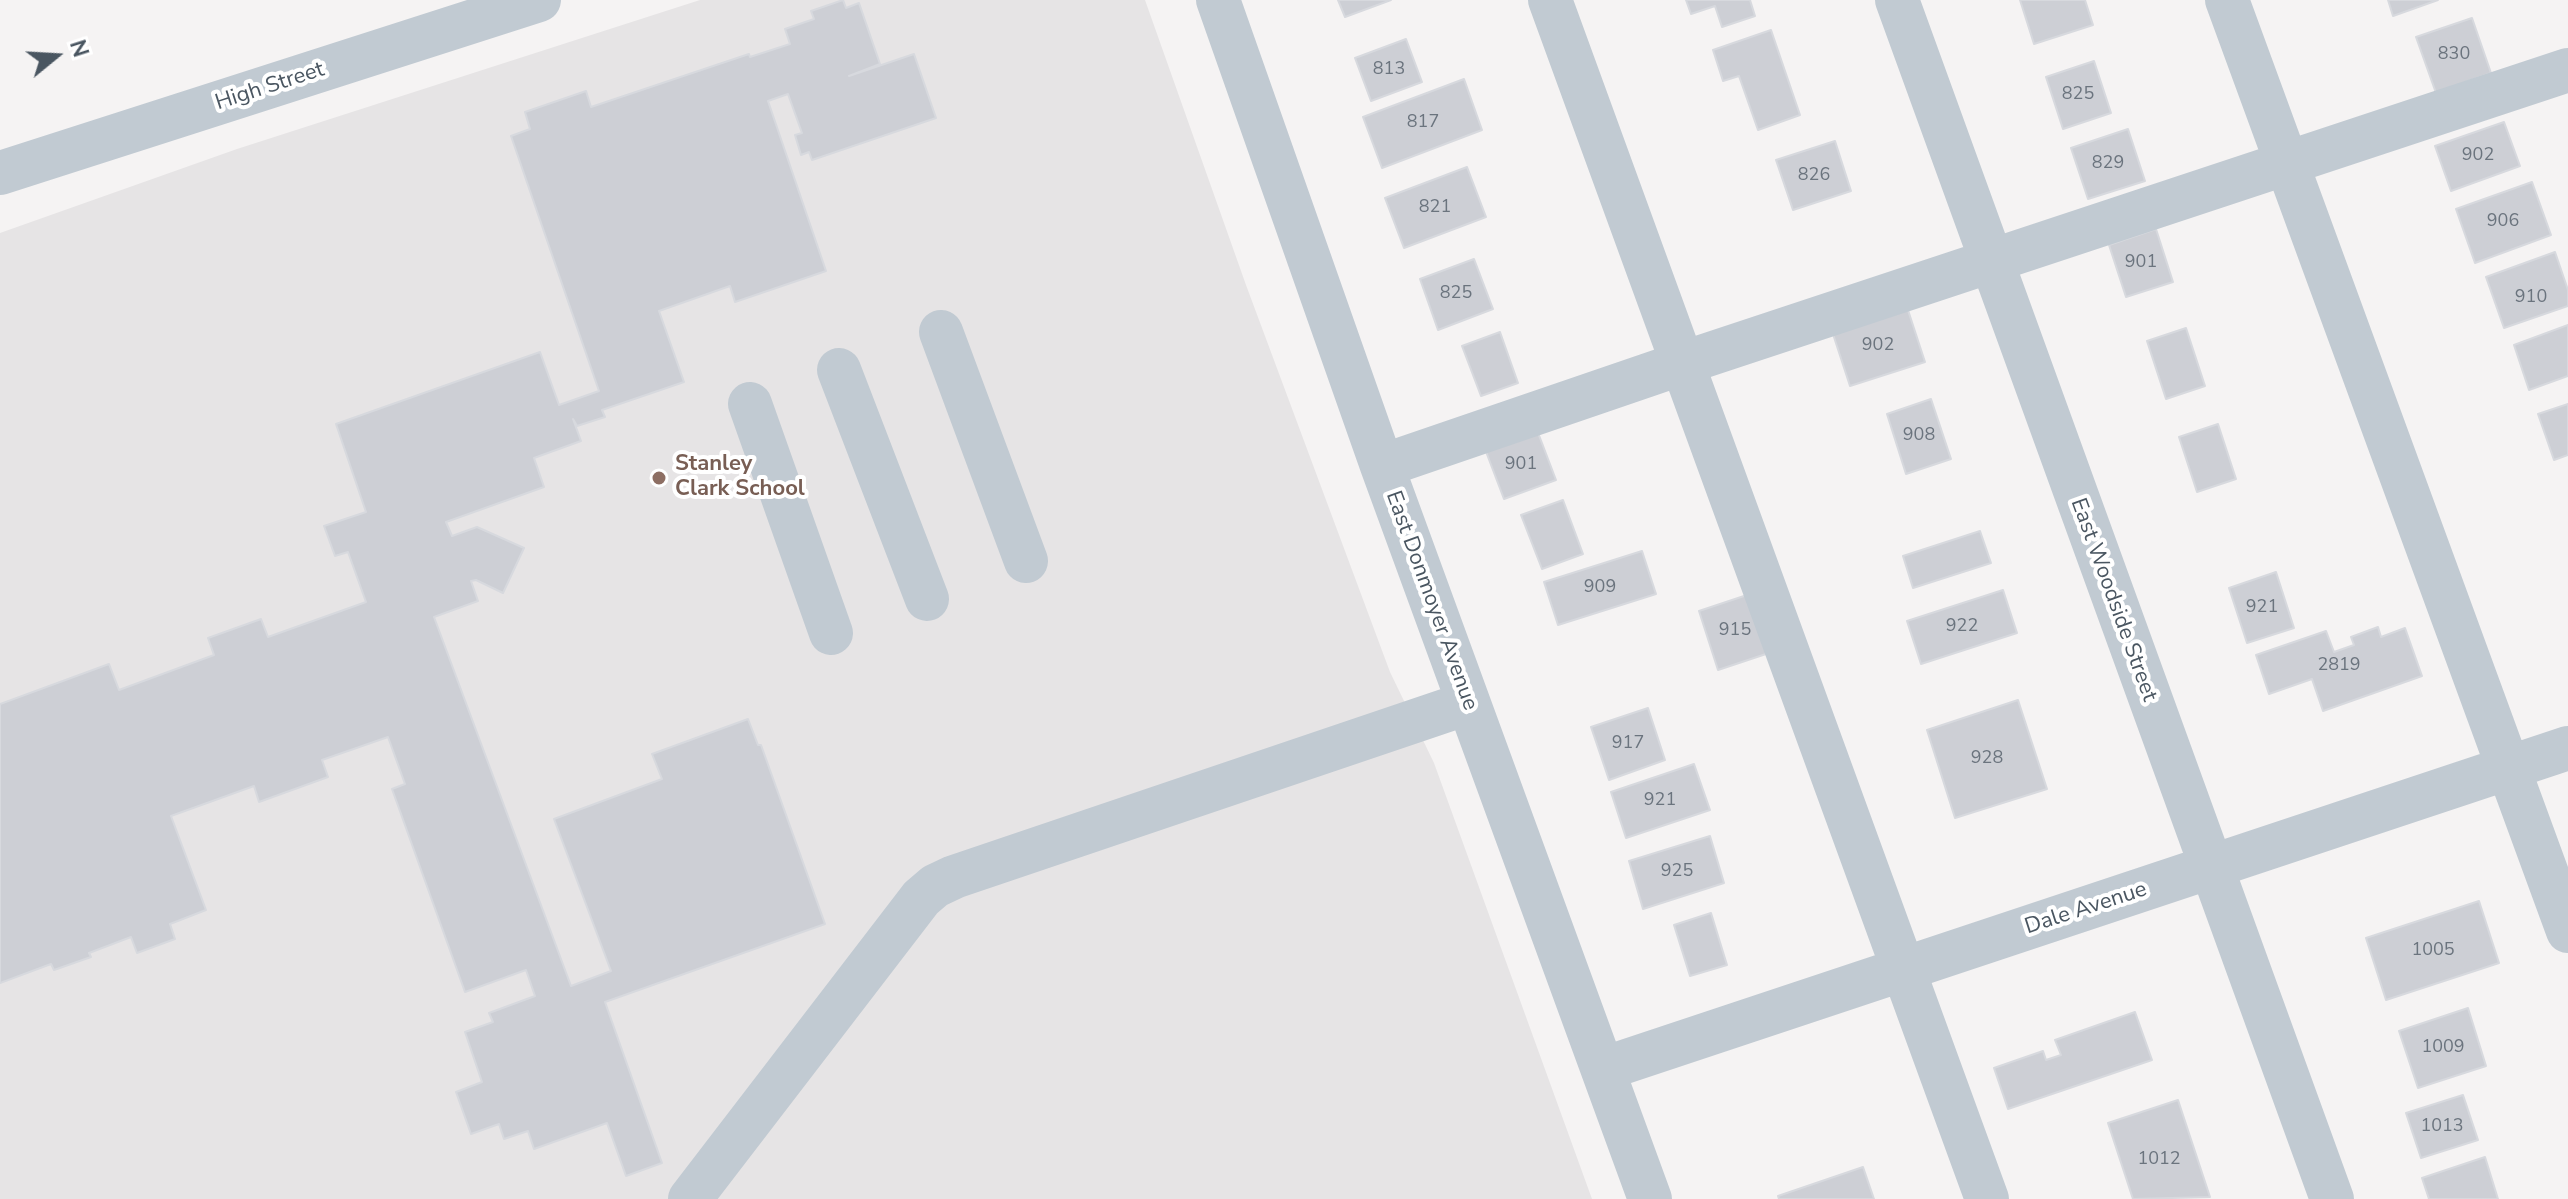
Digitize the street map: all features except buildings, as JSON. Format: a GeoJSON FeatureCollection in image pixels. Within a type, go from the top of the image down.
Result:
{"type":"FeatureCollection","features":[{"type":"Feature","properties":{"kind":"street","name":"High Street"},"geometry":{"type":"LineString","coordinates":[[0,173],[539,0]]}},
{"type":"Feature","properties":{"kind":"street","name":"East Donmoyer Avenue"},"geometry":{"type":"LineString","coordinates":[[1218,0],[1382,466],[1650,1199]]}},
{"type":"Feature","properties":{"kind":"street"},"geometry":{"type":"LineString","coordinates":[[1550,0],[1680,364],[1987,1199]]}},
{"type":"Feature","properties":{"kind":"street","name":"East Woodside Street"},"geometry":{"type":"LineString","coordinates":[[1897,0],[2332,1199]]}},
{"type":"Feature","properties":{"kind":"street"},"geometry":{"type":"LineString","coordinates":[[2227,0],[2568,931]]}},
{"type":"Feature","properties":{"kind":"street"},"geometry":{"type":"LineString","coordinates":[[1382,466],[2568,70]]}},
{"type":"Feature","properties":{"kind":"street"},"geometry":{"type":"LineString","coordinates":[[941,332],[1026,561]]}},
{"type":"Feature","properties":{"kind":"street"},"geometry":{"type":"LineString","coordinates":[[839,370],[927,599]]}},
{"type":"Feature","properties":{"kind":"street"},"geometry":{"type":"LineString","coordinates":[[750,404],[831,633]]}},
{"type":"Feature","properties":{"kind":"street"},"geometry":{"type":"LineString","coordinates":[[690,1199],[921,898],[935,886],[1468,703]]}},
{"type":"Feature","properties":{"kind":"street","name":"Dale Avenue"},"geometry":{"type":"LineString","coordinates":[[1603,1069],[2568,748]]}},
{"type":"Feature","properties":{"kind":"shaded area","name":"Stanley Clark School"},"geometry":{"type":"Polygon","coordinates":[[[700,0],[1145,0],[1246,285],[1390,672],[1434,763],[1592,1199],[0,1199],[0,233],[237,149],[700,0]]]}},
{"type":"Feature","properties":{"kind":"place","name":"Stanley Clark School"},"geometry":{"type":"Point","coordinates":[659,478]}}]}
